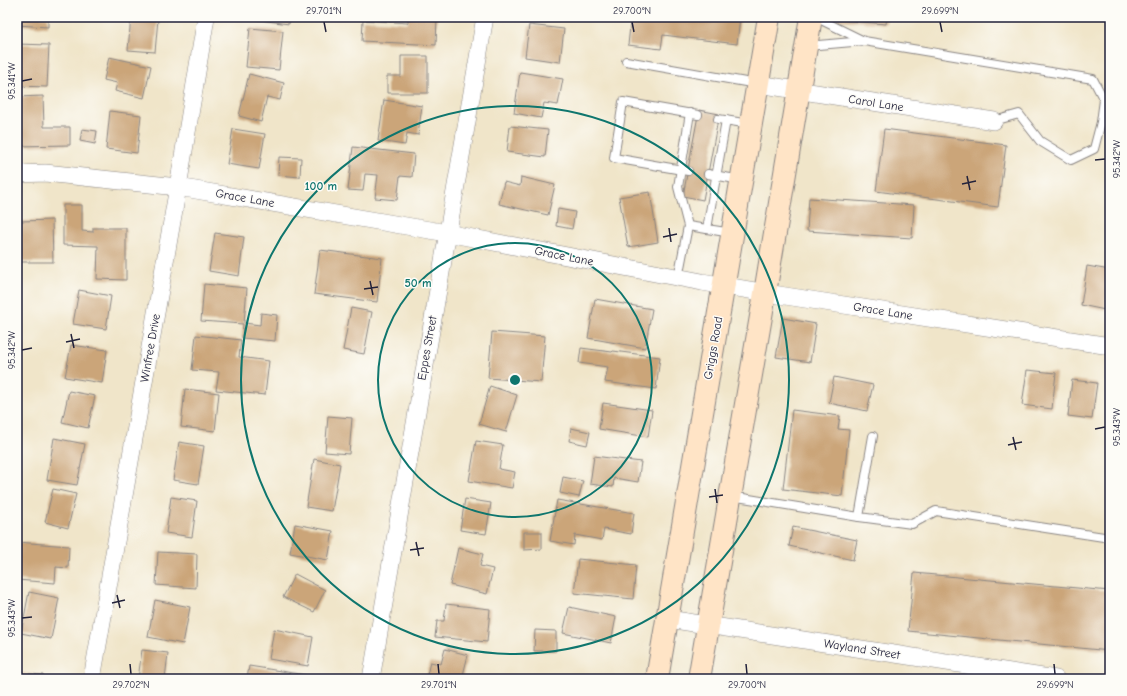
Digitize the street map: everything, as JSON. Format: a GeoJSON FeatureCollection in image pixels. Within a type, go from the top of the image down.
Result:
{"type":"FeatureCollection","features":[{"type":"Feature","properties":{"kind":"main road","name":"Griggs Road"},"geometry":{"type":"LineString","coordinates":[[657,679],[769,17]]}},
{"type":"Feature","properties":{"kind":"main road"},"geometry":{"type":"LineString","coordinates":[[699,679],[811,17]]}},
{"type":"Feature","properties":{"kind":"street","name":"Winfree Drive"},"geometry":{"type":"LineString","coordinates":[[92,679],[178,187],[206,17]]}},
{"type":"Feature","properties":{"kind":"street","name":"Eppes Street"},"geometry":{"type":"LineString","coordinates":[[371,679],[485,17]]}},
{"type":"Feature","properties":{"kind":"street","name":"Carol Lane"},"geometry":{"type":"LineString","coordinates":[[758,84],[994,121]]}},
{"type":"Feature","properties":{"kind":"street","name":"Grace Lane"},"geometry":{"type":"LineString","coordinates":[[17,174],[46,173],[178,187],[447,233],[678,278],[765,293],[1110,346]]}},
{"type":"Feature","properties":{"kind":"street","name":"Wayland Street"},"geometry":{"type":"LineString","coordinates":[[668,619],[1056,679]]}},
{"type":"Feature","properties":{"kind":"lane"},"geometry":{"type":"LineString","coordinates":[[815,17],[864,41]]}},
{"type":"Feature","properties":{"kind":"lane"},"geometry":{"type":"LineString","coordinates":[[805,46],[864,41],[1093,79],[1104,100],[1101,122],[1094,149],[1071,160],[1040,141],[1019,114],[994,121]]}},
{"type":"Feature","properties":{"kind":"lane"},"geometry":{"type":"LineString","coordinates":[[626,61],[758,84]]}},
{"type":"Feature","properties":{"kind":"lane"},"geometry":{"type":"LineString","coordinates":[[678,278],[688,226],[678,187],[684,170],[694,114],[623,102],[614,158],[684,170]]}},
{"type":"Feature","properties":{"kind":"lane"},"geometry":{"type":"LineString","coordinates":[[707,229],[712,175],[722,120],[751,124]]}},
{"type":"Feature","properties":{"kind":"lane"},"geometry":{"type":"LineString","coordinates":[[712,175],[742,180]]}},
{"type":"Feature","properties":{"kind":"lane"},"geometry":{"type":"LineString","coordinates":[[688,226],[732,233]]}},
{"type":"Feature","properties":{"kind":"lane"},"geometry":{"type":"LineString","coordinates":[[859,517],[873,436]]}},
{"type":"Feature","properties":{"kind":"lane"},"geometry":{"type":"LineString","coordinates":[[730,496],[912,524],[936,511],[1110,538]]}},
{"type":"Feature","properties":{"kind":"building"},"geometry":{"type":"Polygon","coordinates":[[[17,17],[48,17],[48,27],[17,25],[17,17]]]}},
{"type":"Feature","properties":{"kind":"building"},"geometry":{"type":"Polygon","coordinates":[[[131,17],[158,19],[155,52],[128,50],[131,17]]]}},
{"type":"Feature","properties":{"kind":"building"},"geometry":{"type":"Polygon","coordinates":[[[253,17],[290,17],[289,24],[252,19],[253,17]]]}},
{"type":"Feature","properties":{"kind":"building"},"geometry":{"type":"Polygon","coordinates":[[[408,17],[437,17],[436,45],[362,41],[363,20],[408,23],[408,17]]]}},
{"type":"Feature","properties":{"kind":"building"},"geometry":{"type":"Polygon","coordinates":[[[631,17],[740,17],[737,44],[663,35],[661,49],[628,45],[631,17]]]}},
{"type":"Feature","properties":{"kind":"building"},"geometry":{"type":"Polygon","coordinates":[[[837,17],[887,17],[886,24],[837,20],[837,17]]]}},
{"type":"Feature","properties":{"kind":"building"},"geometry":{"type":"Polygon","coordinates":[[[529,25],[564,29],[560,62],[525,57],[529,25]]]}},
{"type":"Feature","properties":{"kind":"building"},"geometry":{"type":"Polygon","coordinates":[[[250,28],[283,31],[279,70],[246,67],[250,28]]]}},
{"type":"Feature","properties":{"kind":"building"},"geometry":{"type":"Polygon","coordinates":[[[17,44],[49,45],[47,87],[17,86],[17,44]]]}},
{"type":"Feature","properties":{"kind":"building"},"geometry":{"type":"Polygon","coordinates":[[[401,56],[428,56],[428,93],[387,93],[387,76],[401,76],[401,56]]]}},
{"type":"Feature","properties":{"kind":"building"},"geometry":{"type":"Polygon","coordinates":[[[109,57],[151,66],[144,98],[115,91],[117,83],[104,80],[109,57]]]}},
{"type":"Feature","properties":{"kind":"building"},"geometry":{"type":"Polygon","coordinates":[[[520,72],[563,79],[558,105],[544,103],[541,118],[514,113],[520,72]]]}},
{"type":"Feature","properties":{"kind":"building"},"geometry":{"type":"Polygon","coordinates":[[[249,74],[284,83],[280,100],[267,97],[261,122],[239,116],[249,74]]]}},
{"type":"Feature","properties":{"kind":"building"},"geometry":{"type":"Polygon","coordinates":[[[43,96],[44,127],[70,127],[70,145],[17,146],[17,97],[43,96]]]}},
{"type":"Feature","properties":{"kind":"building"},"geometry":{"type":"Polygon","coordinates":[[[384,100],[422,106],[418,135],[407,133],[405,145],[378,141],[384,100]]]}},
{"type":"Feature","properties":{"kind":"building"},"geometry":{"type":"Polygon","coordinates":[[[699,110],[719,114],[703,200],[683,196],[699,110]]]}},
{"type":"Feature","properties":{"kind":"building"},"geometry":{"type":"Polygon","coordinates":[[[110,111],[141,115],[137,153],[106,149],[110,111]]]}},
{"type":"Feature","properties":{"kind":"building"},"geometry":{"type":"Polygon","coordinates":[[[510,126],[548,130],[545,157],[507,152],[510,126]]]}},
{"type":"Feature","properties":{"kind":"building"},"geometry":{"type":"Polygon","coordinates":[[[82,129],[97,131],[95,144],[80,141],[82,129]]]}},
{"type":"Feature","properties":{"kind":"building"},"geometry":{"type":"Polygon","coordinates":[[[233,129],[265,134],[259,169],[227,164],[233,129]]]}},
{"type":"Feature","properties":{"kind":"building"},"geometry":{"type":"Polygon","coordinates":[[[884,129],[1006,145],[998,207],[876,191],[884,129]]]}},
{"type":"Feature","properties":{"kind":"building"},"geometry":{"type":"Polygon","coordinates":[[[353,147],[414,154],[412,177],[400,176],[397,200],[375,198],[378,175],[365,174],[363,191],[348,190],[353,147]]]}},
{"type":"Feature","properties":{"kind":"building"},"geometry":{"type":"Polygon","coordinates":[[[279,157],[301,158],[300,177],[278,175],[279,157]]]}},
{"type":"Feature","properties":{"kind":"building"},"geometry":{"type":"Polygon","coordinates":[[[521,177],[555,185],[548,215],[499,204],[504,182],[520,186],[521,177]]]}},
{"type":"Feature","properties":{"kind":"building"},"geometry":{"type":"Polygon","coordinates":[[[650,192],[658,242],[628,247],[619,197],[650,192]]]}},
{"type":"Feature","properties":{"kind":"building"},"geometry":{"type":"Polygon","coordinates":[[[809,198],[914,205],[912,238],[807,231],[809,198]]]}},
{"type":"Feature","properties":{"kind":"building"},"geometry":{"type":"Polygon","coordinates":[[[63,205],[82,205],[82,231],[93,232],[93,228],[126,228],[126,280],[97,279],[98,246],[63,245],[63,205]]]}},
{"type":"Feature","properties":{"kind":"building"},"geometry":{"type":"Polygon","coordinates":[[[558,209],[575,212],[572,229],[556,226],[558,209]]]}},
{"type":"Feature","properties":{"kind":"building"},"geometry":{"type":"Polygon","coordinates":[[[52,220],[53,262],[21,262],[21,221],[52,220]]]}},
{"type":"Feature","properties":{"kind":"building"},"geometry":{"type":"Polygon","coordinates":[[[215,233],[244,237],[239,276],[209,271],[215,233]]]}},
{"type":"Feature","properties":{"kind":"building"},"geometry":{"type":"Polygon","coordinates":[[[320,250],[382,258],[377,302],[314,294],[320,250]]]}},
{"type":"Feature","properties":{"kind":"building"},"geometry":{"type":"Polygon","coordinates":[[[1087,266],[1110,270],[1110,280],[1105,310],[1081,305],[1087,266]]]}},
{"type":"Feature","properties":{"kind":"building"},"geometry":{"type":"Polygon","coordinates":[[[204,284],[247,288],[244,323],[260,325],[261,313],[277,315],[275,341],[242,338],[243,324],[201,321],[204,284]]]}},
{"type":"Feature","properties":{"kind":"building"},"geometry":{"type":"Polygon","coordinates":[[[79,290],[111,296],[106,329],[73,324],[79,290]]]}},
{"type":"Feature","properties":{"kind":"building"},"geometry":{"type":"Polygon","coordinates":[[[595,299],[652,309],[645,348],[588,338],[595,299]]]}},
{"type":"Feature","properties":{"kind":"building"},"geometry":{"type":"Polygon","coordinates":[[[351,308],[372,312],[364,354],[343,350],[351,308]]]}},
{"type":"Feature","properties":{"kind":"building"},"geometry":{"type":"Polygon","coordinates":[[[783,318],[816,324],[810,362],[776,357],[783,318]]]}},
{"type":"Feature","properties":{"kind":"building"},"geometry":{"type":"Polygon","coordinates":[[[492,332],[545,336],[541,382],[488,378],[492,332]]]}},
{"type":"Feature","properties":{"kind":"building"},"geometry":{"type":"Polygon","coordinates":[[[196,335],[241,340],[239,357],[269,361],[265,395],[216,390],[219,372],[192,370],[196,335]]]}},
{"type":"Feature","properties":{"kind":"building"},"geometry":{"type":"Polygon","coordinates":[[[71,345],[107,350],[102,383],[65,377],[71,345]]]}},
{"type":"Feature","properties":{"kind":"building"},"geometry":{"type":"Polygon","coordinates":[[[581,348],[660,357],[656,389],[605,382],[608,367],[579,363],[581,348]]]}},
{"type":"Feature","properties":{"kind":"building"},"geometry":{"type":"Polygon","coordinates":[[[1027,370],[1056,373],[1052,409],[1022,405],[1027,370]]]}},
{"type":"Feature","properties":{"kind":"building"},"geometry":{"type":"Polygon","coordinates":[[[834,377],[873,385],[867,411],[829,403],[834,377]]]}},
{"type":"Feature","properties":{"kind":"building"},"geometry":{"type":"Polygon","coordinates":[[[1072,380],[1097,383],[1092,419],[1068,416],[1072,380]]]}},
{"type":"Feature","properties":{"kind":"building"},"geometry":{"type":"Polygon","coordinates":[[[490,386],[517,395],[506,432],[479,424],[490,386]]]}},
{"type":"Feature","properties":{"kind":"building"},"geometry":{"type":"Polygon","coordinates":[[[185,389],[219,393],[215,431],[181,427],[185,389]]]}},
{"type":"Feature","properties":{"kind":"building"},"geometry":{"type":"Polygon","coordinates":[[[69,391],[95,396],[88,428],[62,422],[69,391]]]}},
{"type":"Feature","properties":{"kind":"building"},"geometry":{"type":"Polygon","coordinates":[[[603,403],[652,410],[648,437],[599,429],[603,403]]]}},
{"type":"Feature","properties":{"kind":"building"},"geometry":{"type":"Polygon","coordinates":[[[792,410],[840,416],[838,429],[849,430],[842,496],[783,489],[792,410]]]}},
{"type":"Feature","properties":{"kind":"building"},"geometry":{"type":"Polygon","coordinates":[[[328,416],[352,418],[349,454],[325,452],[328,416]]]}},
{"type":"Feature","properties":{"kind":"building"},"geometry":{"type":"Polygon","coordinates":[[[571,428],[590,432],[587,445],[569,441],[571,428]]]}},
{"type":"Feature","properties":{"kind":"building"},"geometry":{"type":"Polygon","coordinates":[[[54,438],[85,444],[77,485],[47,480],[54,438]]]}},
{"type":"Feature","properties":{"kind":"building"},"geometry":{"type":"Polygon","coordinates":[[[476,441],[503,445],[499,469],[515,472],[512,488],[469,481],[476,441]]]}},
{"type":"Feature","properties":{"kind":"building"},"geometry":{"type":"Polygon","coordinates":[[[179,442],[204,446],[198,484],[173,480],[179,442]]]}},
{"type":"Feature","properties":{"kind":"building"},"geometry":{"type":"Polygon","coordinates":[[[594,456],[641,462],[638,482],[614,478],[613,487],[590,484],[594,456]]]}},
{"type":"Feature","properties":{"kind":"building"},"geometry":{"type":"Polygon","coordinates":[[[314,459],[340,464],[332,511],[306,507],[314,459]]]}},
{"type":"Feature","properties":{"kind":"building"},"geometry":{"type":"Polygon","coordinates":[[[563,477],[583,481],[579,497],[560,493],[563,477]]]}},
{"type":"Feature","properties":{"kind":"building"},"geometry":{"type":"Polygon","coordinates":[[[53,489],[76,494],[68,528],[45,522],[53,489]]]}},
{"type":"Feature","properties":{"kind":"building"},"geometry":{"type":"Polygon","coordinates":[[[171,497],[197,501],[192,537],[166,533],[171,497]]]}},
{"type":"Feature","properties":{"kind":"building"},"geometry":{"type":"Polygon","coordinates":[[[465,499],[491,503],[486,534],[460,530],[465,499]]]}},
{"type":"Feature","properties":{"kind":"building"},"geometry":{"type":"Polygon","coordinates":[[[557,500],[634,513],[631,534],[604,529],[602,540],[575,535],[574,545],[550,541],[557,500]]]}},
{"type":"Feature","properties":{"kind":"building"},"geometry":{"type":"Polygon","coordinates":[[[295,524],[333,531],[328,560],[290,553],[295,524]]]}},
{"type":"Feature","properties":{"kind":"building"},"geometry":{"type":"Polygon","coordinates":[[[793,527],[857,540],[853,560],[789,546],[793,527]]]}},
{"type":"Feature","properties":{"kind":"building"},"geometry":{"type":"Polygon","coordinates":[[[524,532],[542,532],[542,549],[524,550],[524,532]]]}},
{"type":"Feature","properties":{"kind":"building"},"geometry":{"type":"Polygon","coordinates":[[[17,542],[69,546],[68,568],[56,567],[55,583],[17,580],[17,542]]]}},
{"type":"Feature","properties":{"kind":"building"},"geometry":{"type":"Polygon","coordinates":[[[458,548],[483,554],[480,566],[493,569],[487,594],[450,585],[458,548]]]}},
{"type":"Feature","properties":{"kind":"building"},"geometry":{"type":"Polygon","coordinates":[[[158,552],[197,554],[196,588],[156,585],[158,552]]]}},
{"type":"Feature","properties":{"kind":"building"},"geometry":{"type":"Polygon","coordinates":[[[578,559],[636,565],[633,599],[574,593],[578,559]]]}},
{"type":"Feature","properties":{"kind":"building"},"geometry":{"type":"Polygon","coordinates":[[[914,573],[1110,591],[1110,651],[908,631],[914,573]]]}},
{"type":"Feature","properties":{"kind":"building"},"geometry":{"type":"Polygon","coordinates":[[[295,574],[325,590],[314,612],[283,597],[295,574]]]}},
{"type":"Feature","properties":{"kind":"building"},"geometry":{"type":"Polygon","coordinates":[[[29,592],[59,598],[51,639],[21,633],[29,592]]]}},
{"type":"Feature","properties":{"kind":"building"},"geometry":{"type":"Polygon","coordinates":[[[155,600],[190,607],[183,644],[148,637],[155,600]]]}},
{"type":"Feature","properties":{"kind":"building"},"geometry":{"type":"Polygon","coordinates":[[[446,604],[490,609],[487,642],[435,637],[437,621],[444,621],[446,604]]]}},
{"type":"Feature","properties":{"kind":"building"},"geometry":{"type":"Polygon","coordinates":[[[569,607],[616,617],[611,643],[563,633],[569,607]]]}},
{"type":"Feature","properties":{"kind":"building"},"geometry":{"type":"Polygon","coordinates":[[[274,629],[313,637],[308,666],[269,659],[274,629]]]}},
{"type":"Feature","properties":{"kind":"building"},"geometry":{"type":"Polygon","coordinates":[[[535,630],[556,631],[556,651],[534,651],[535,630]]]}},
{"type":"Feature","properties":{"kind":"building"},"geometry":{"type":"Polygon","coordinates":[[[445,649],[468,655],[462,679],[426,679],[430,662],[441,664],[445,649]]]}},
{"type":"Feature","properties":{"kind":"building"},"geometry":{"type":"Polygon","coordinates":[[[142,650],[168,653],[165,679],[138,679],[142,650]]]}},
{"type":"Feature","properties":{"kind":"building"},"geometry":{"type":"Polygon","coordinates":[[[249,666],[306,675],[305,679],[247,679],[249,666]]]}},
{"type":"Feature","properties":{"kind":"building"},"geometry":{"type":"Polygon","coordinates":[[[17,673],[43,675],[43,679],[17,679],[17,673]]]}}]}
